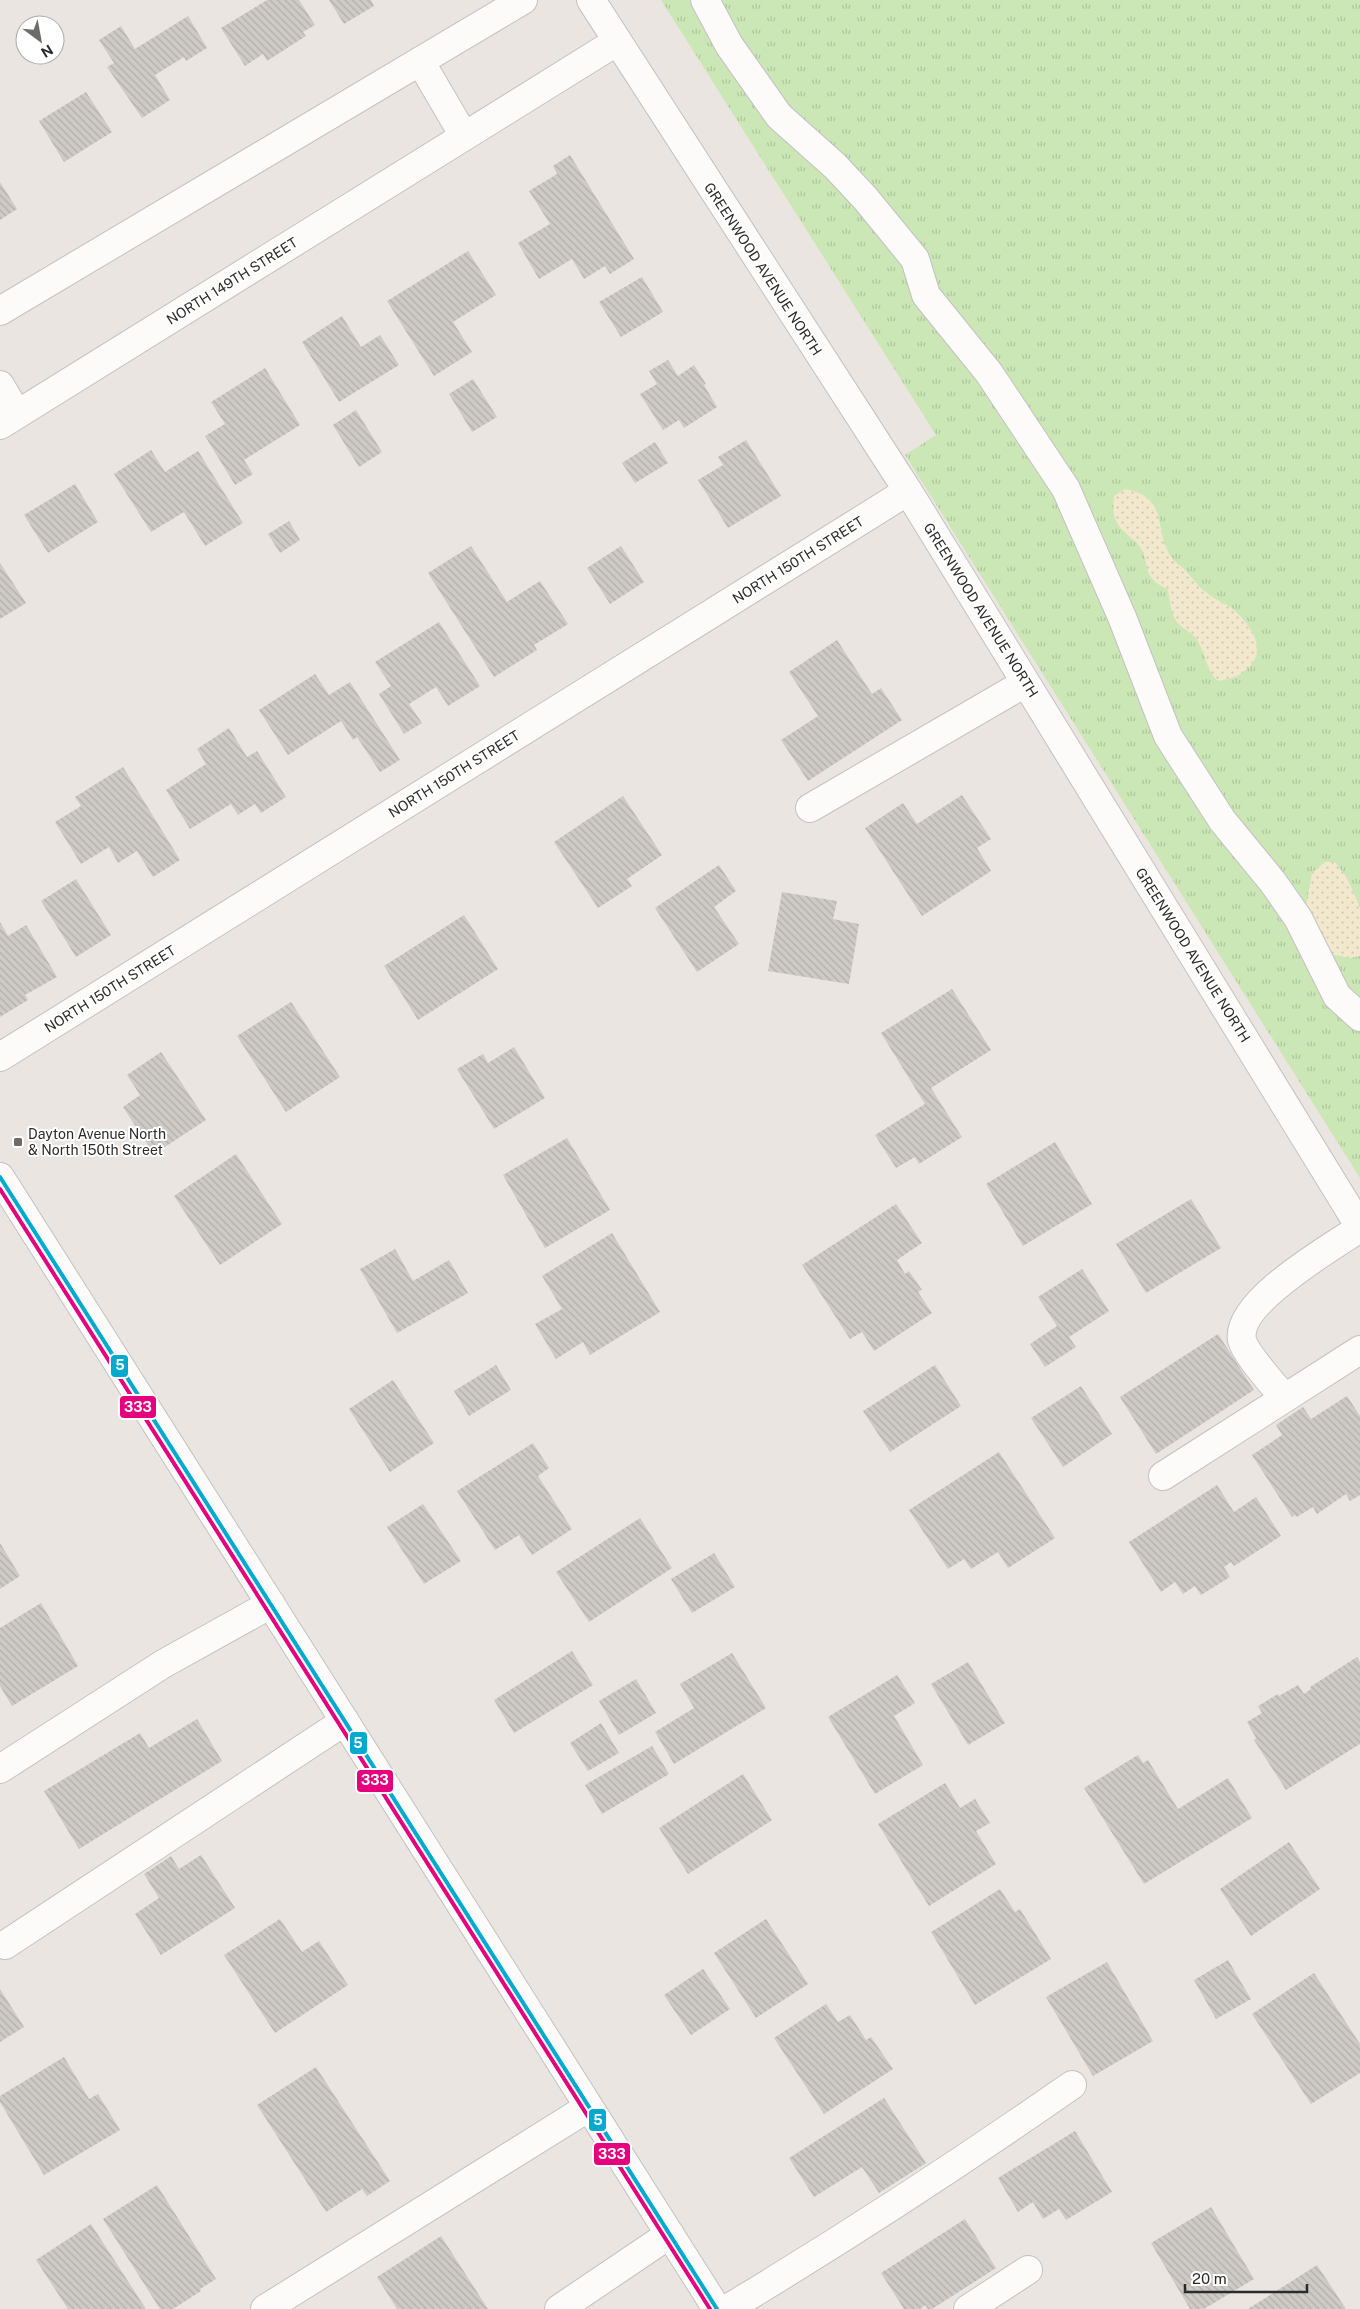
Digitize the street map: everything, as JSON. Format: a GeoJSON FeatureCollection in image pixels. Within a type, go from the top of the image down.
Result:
{"type":"FeatureCollection","features":[{"type":"Feature","properties":{"kind":"street"},"geometry":{"type":"LineString","coordinates":[[0,311],[523,0]]}},
{"type":"Feature","properties":{"kind":"street","name":"GREENWOOD AVENUE NORTH"},"geometry":{"type":"LineString","coordinates":[[591,0],[616,42],[908,492],[1360,1227]]}},
{"type":"Feature","properties":{"kind":"street"},"geometry":{"type":"LineString","coordinates":[[705,0],[729,45],[779,116],[835,166],[865,198],[915,260],[926,295],[989,373],[1066,489],[1122,617],[1168,736],[1222,820],[1272,881],[1298,918],[1337,996],[1360,1017]]}},
{"type":"Feature","properties":{"kind":"street","name":"NORTH 149TH STREET"},"geometry":{"type":"LineString","coordinates":[[8,420],[616,42]]}},
{"type":"Feature","properties":{"kind":"street"},"geometry":{"type":"LineString","coordinates":[[420,61],[464,136]]}},
{"type":"Feature","properties":{"kind":"street"},"geometry":{"type":"LineString","coordinates":[[0,385],[8,420]]}},
{"type":"Feature","properties":{"kind":"street","name":"NORTH 150TH STREET"},"geometry":{"type":"LineString","coordinates":[[0,1057],[908,492]]}},
{"type":"Feature","properties":{"kind":"street"},"geometry":{"type":"LineString","coordinates":[[810,808],[1026,683]]}},
{"type":"Feature","properties":{"kind":"street"},"geometry":{"type":"LineString","coordinates":[[0,1176],[717,2309]]}},
{"type":"Feature","properties":{"kind":"street"},"geometry":{"type":"LineString","coordinates":[[1285,1398],[1256,1362],[1242,1340],[1244,1322],[1276,1285],[1360,1227]]}},
{"type":"Feature","properties":{"kind":"street"},"geometry":{"type":"LineString","coordinates":[[1163,1476],[1360,1350]]}},
{"type":"Feature","properties":{"kind":"street"},"geometry":{"type":"LineString","coordinates":[[0,1769],[163,1664],[271,1604]]}},
{"type":"Feature","properties":{"kind":"street"},"geometry":{"type":"LineString","coordinates":[[5,1944],[345,1721]]}},
{"type":"Feature","properties":{"kind":"street"},"geometry":{"type":"LineString","coordinates":[[727,2309],[849,2236],[973,2155],[1072,2085]]}},
{"type":"Feature","properties":{"kind":"street"},"geometry":{"type":"LineString","coordinates":[[265,2309],[589,2107]]}},
{"type":"Feature","properties":{"kind":"street"},"geometry":{"type":"LineString","coordinates":[[559,2309],[670,2234]]}},
{"type":"Feature","properties":{"kind":"street"},"geometry":{"type":"LineString","coordinates":[[968,2309],[1028,2270]]}},
{"type":"Feature","properties":{"kind":"green space"},"geometry":{"type":"Polygon","coordinates":[[[661,0],[1360,0],[1360,1178],[905,455],[936,435],[661,0]]]}},
{"type":"Feature","properties":{"kind":"sand"},"geometry":{"type":"Polygon","coordinates":[[[1125,489],[1139,493],[1149,499],[1155,507],[1166,547],[1172,558],[1204,591],[1233,609],[1253,633],[1257,654],[1251,666],[1243,673],[1218,681],[1210,671],[1199,642],[1175,620],[1167,589],[1158,584],[1149,574],[1139,545],[1120,528],[1115,519],[1113,509],[1114,496],[1125,489]]]}},
{"type":"Feature","properties":{"kind":"sand"},"geometry":{"type":"Polygon","coordinates":[[[1325,862],[1335,862],[1347,878],[1360,907],[1360,956],[1350,958],[1331,954],[1306,907],[1312,873],[1325,862]]]}},
{"type":"Feature","properties":{"kind":"building"},"geometry":{"type":"Polygon","coordinates":[[[267,0],[299,0],[315,25],[303,32],[306,36],[267,61],[263,54],[245,66],[221,28],[267,0]]]}},
{"type":"Feature","properties":{"kind":"building"},"geometry":{"type":"Polygon","coordinates":[[[329,0],[371,0],[374,6],[344,24],[329,0]]]}},
{"type":"Feature","properties":{"kind":"building"},"geometry":{"type":"Polygon","coordinates":[[[188,16],[207,48],[186,61],[184,57],[155,75],[170,100],[142,118],[107,67],[114,63],[99,40],[121,26],[135,49],[188,16]]]}},
{"type":"Feature","properties":{"kind":"building"},"geometry":{"type":"Polygon","coordinates":[[[86,92],[112,132],[64,162],[39,121],[86,92]]]}},
{"type":"Feature","properties":{"kind":"building"},"geometry":{"type":"Polygon","coordinates":[[[570,155],[634,259],[610,274],[605,266],[584,279],[572,259],[539,279],[518,243],[550,224],[529,191],[557,174],[553,166],[570,155]]]}},
{"type":"Feature","properties":{"kind":"building"},"geometry":{"type":"Polygon","coordinates":[[[0,182],[17,209],[0,220],[0,182]]]}},
{"type":"Feature","properties":{"kind":"building"},"geometry":{"type":"Polygon","coordinates":[[[468,251],[496,295],[453,322],[472,352],[434,376],[387,301],[468,251]]]}},
{"type":"Feature","properties":{"kind":"building"},"geometry":{"type":"Polygon","coordinates":[[[642,277],[663,312],[621,337],[599,302],[642,277]]]}},
{"type":"Feature","properties":{"kind":"building"},"geometry":{"type":"Polygon","coordinates":[[[342,316],[361,347],[380,335],[399,365],[339,402],[302,342],[342,316]]]}},
{"type":"Feature","properties":{"kind":"building"},"geometry":{"type":"Polygon","coordinates":[[[668,360],[678,376],[694,365],[717,407],[684,428],[679,420],[663,430],[640,394],[657,384],[649,371],[668,360]]]}},
{"type":"Feature","properties":{"kind":"building"},"geometry":{"type":"Polygon","coordinates":[[[265,368],[300,425],[244,460],[253,474],[235,485],[205,436],[225,424],[211,402],[265,368]]]}},
{"type":"Feature","properties":{"kind":"building"},"geometry":{"type":"Polygon","coordinates":[[[473,379],[497,417],[472,432],[449,394],[473,379]]]}},
{"type":"Feature","properties":{"kind":"building"},"geometry":{"type":"Polygon","coordinates":[[[356,410],[382,452],[359,467],[333,425],[356,410]]]}},
{"type":"Feature","properties":{"kind":"building"},"geometry":{"type":"Polygon","coordinates":[[[746,440],[781,496],[728,528],[698,480],[723,465],[718,457],[746,440]]]}},
{"type":"Feature","properties":{"kind":"building"},"geometry":{"type":"Polygon","coordinates":[[[655,442],[668,463],[635,483],[622,463],[655,442]]]}},
{"type":"Feature","properties":{"kind":"building"},"geometry":{"type":"Polygon","coordinates":[[[151,450],[165,472],[198,451],[243,523],[205,546],[184,512],[151,532],[114,474],[151,450]]]}},
{"type":"Feature","properties":{"kind":"building"},"geometry":{"type":"Polygon","coordinates":[[[75,484],[98,522],[48,553],[24,515],[75,484]]]}},
{"type":"Feature","properties":{"kind":"building"},"geometry":{"type":"Polygon","coordinates":[[[289,521],[300,540],[280,553],[268,534],[289,521]]]}},
{"type":"Feature","properties":{"kind":"building"},"geometry":{"type":"Polygon","coordinates":[[[471,546],[507,602],[540,581],[568,624],[534,645],[537,650],[494,677],[428,573],[471,546]]]}},
{"type":"Feature","properties":{"kind":"building"},"geometry":{"type":"Polygon","coordinates":[[[621,546],[644,582],[610,604],[587,568],[621,546]]]}},
{"type":"Feature","properties":{"kind":"building"},"geometry":{"type":"Polygon","coordinates":[[[0,563],[26,603],[0,619],[0,563]]]}},
{"type":"Feature","properties":{"kind":"building"},"geometry":{"type":"Polygon","coordinates":[[[439,622],[480,686],[448,706],[436,687],[409,704],[422,723],[404,734],[379,694],[391,686],[375,662],[439,622]]]}},
{"type":"Feature","properties":{"kind":"building"},"geometry":{"type":"Polygon","coordinates":[[[837,640],[872,694],[881,688],[902,720],[808,781],[781,740],[818,716],[789,672],[837,640]]]}},
{"type":"Feature","properties":{"kind":"building"},"geometry":{"type":"Polygon","coordinates":[[[315,674],[329,695],[350,682],[400,760],[380,772],[357,737],[353,740],[341,721],[288,755],[259,710],[315,674]]]}},
{"type":"Feature","properties":{"kind":"building"},"geometry":{"type":"Polygon","coordinates":[[[229,728],[247,757],[257,751],[286,797],[261,813],[255,804],[238,815],[231,804],[190,829],[166,790],[206,764],[197,749],[229,728]]]}},
{"type":"Feature","properties":{"kind":"building"},"geometry":{"type":"Polygon","coordinates":[[[123,767],[180,860],[153,877],[137,851],[118,863],[109,847],[81,864],[55,822],[81,806],[75,797],[123,767]]]}},
{"type":"Feature","properties":{"kind":"building"},"geometry":{"type":"Polygon","coordinates":[[[962,795],[991,839],[977,848],[991,871],[922,916],[865,828],[903,803],[917,824],[962,795]]]}},
{"type":"Feature","properties":{"kind":"building"},"geometry":{"type":"Polygon","coordinates":[[[623,796],[662,855],[627,879],[632,886],[598,908],[554,842],[623,796]]]}},
{"type":"Feature","properties":{"kind":"building"},"geometry":{"type":"Polygon","coordinates":[[[719,865],[736,891],[714,907],[739,944],[697,972],[655,908],[719,865]]]}},
{"type":"Feature","properties":{"kind":"building"},"geometry":{"type":"Polygon","coordinates":[[[76,879],[111,935],[76,957],[41,901],[76,879]]]}},
{"type":"Feature","properties":{"kind":"building"},"geometry":{"type":"Polygon","coordinates":[[[782,892],[837,901],[833,919],[859,924],[849,984],[768,971],[782,892]]]}},
{"type":"Feature","properties":{"kind":"building"},"geometry":{"type":"Polygon","coordinates":[[[464,915],[498,969],[418,1020],[384,966],[464,915]]]}},
{"type":"Feature","properties":{"kind":"building"},"geometry":{"type":"Polygon","coordinates":[[[0,922],[8,936],[26,925],[57,977],[25,995],[28,1000],[0,1017],[0,922]]]}},
{"type":"Feature","properties":{"kind":"building"},"geometry":{"type":"Polygon","coordinates":[[[952,989],[991,1050],[931,1088],[962,1137],[919,1164],[915,1157],[896,1168],[875,1135],[925,1104],[881,1033],[952,989]]]}},
{"type":"Feature","properties":{"kind":"building"},"geometry":{"type":"Polygon","coordinates":[[[291,1002],[340,1077],[286,1112],[237,1036],[291,1002]]]}},
{"type":"Feature","properties":{"kind":"building"},"geometry":{"type":"Polygon","coordinates":[[[514,1047],[545,1098],[494,1129],[457,1069],[483,1054],[488,1063],[514,1047]]]}},
{"type":"Feature","properties":{"kind":"building"},"geometry":{"type":"Polygon","coordinates":[[[161,1052],[206,1120],[154,1154],[123,1107],[140,1095],[127,1075],[161,1052]]]}},
{"type":"Feature","properties":{"kind":"building"},"geometry":{"type":"Polygon","coordinates":[[[567,1138],[610,1210],[545,1248],[503,1175],[567,1138]]]}},
{"type":"Feature","properties":{"kind":"building"},"geometry":{"type":"Polygon","coordinates":[[[1055,1142],[1092,1204],[1023,1246],[986,1184],[1055,1142]]]}},
{"type":"Feature","properties":{"kind":"building"},"geometry":{"type":"Polygon","coordinates":[[[236,1154],[282,1224],[220,1265],[174,1196],[236,1154]]]}},
{"type":"Feature","properties":{"kind":"building"},"geometry":{"type":"Polygon","coordinates":[[[1191,1199],[1221,1248],[1146,1293],[1116,1244],[1191,1199]]]}},
{"type":"Feature","properties":{"kind":"building"},"geometry":{"type":"Polygon","coordinates":[[[896,1204],[922,1243],[897,1260],[905,1274],[909,1271],[922,1290],[918,1292],[932,1313],[874,1351],[862,1332],[850,1339],[802,1265],[896,1204]]]}},
{"type":"Feature","properties":{"kind":"building"},"geometry":{"type":"Polygon","coordinates":[[[612,1233],[660,1312],[590,1355],[583,1342],[556,1359],[535,1324],[562,1309],[542,1276],[612,1233]]]}},
{"type":"Feature","properties":{"kind":"building"},"geometry":{"type":"Polygon","coordinates":[[[395,1249],[413,1281],[449,1260],[468,1293],[397,1333],[360,1269],[395,1249]]]}},
{"type":"Feature","properties":{"kind":"building"},"geometry":{"type":"Polygon","coordinates":[[[1082,1269],[1109,1311],[1069,1337],[1076,1347],[1045,1367],[1030,1344],[1057,1326],[1038,1297],[1082,1269]]]}},
{"type":"Feature","properties":{"kind":"building"},"geometry":{"type":"Polygon","coordinates":[[[1218,1334],[1254,1390],[1156,1454],[1120,1397],[1218,1334]]]}},
{"type":"Feature","properties":{"kind":"building"},"geometry":{"type":"Polygon","coordinates":[[[496,1365],[511,1390],[469,1416],[454,1391],[496,1365]]]}},
{"type":"Feature","properties":{"kind":"building"},"geometry":{"type":"Polygon","coordinates":[[[935,1365],[961,1406],[890,1452],[863,1411],[935,1365]]]}},
{"type":"Feature","properties":{"kind":"building"},"geometry":{"type":"Polygon","coordinates":[[[393,1380],[434,1443],[390,1472],[349,1409],[393,1380]]]}},
{"type":"Feature","properties":{"kind":"building"},"geometry":{"type":"Polygon","coordinates":[[[1081,1386],[1112,1434],[1063,1467],[1031,1418],[1081,1386]]]}},
{"type":"Feature","properties":{"kind":"building"},"geometry":{"type":"Polygon","coordinates":[[[1347,1396],[1360,1416],[1360,1495],[1350,1501],[1346,1494],[1317,1514],[1313,1507],[1297,1517],[1295,1515],[1292,1517],[1252,1455],[1282,1435],[1276,1425],[1303,1407],[1311,1419],[1347,1396]]]}},
{"type":"Feature","properties":{"kind":"building"},"geometry":{"type":"Polygon","coordinates":[[[533,1443],[549,1468],[538,1476],[572,1529],[532,1555],[519,1535],[495,1550],[457,1491],[533,1443]]]}},
{"type":"Feature","properties":{"kind":"building"},"geometry":{"type":"Polygon","coordinates":[[[999,1452],[1055,1538],[1008,1568],[998,1552],[971,1569],[964,1559],[948,1569],[909,1510],[999,1452]]]}},
{"type":"Feature","properties":{"kind":"building"},"geometry":{"type":"Polygon","coordinates":[[[1217,1485],[1234,1512],[1256,1497],[1281,1536],[1234,1566],[1231,1562],[1224,1567],[1230,1577],[1201,1595],[1195,1586],[1183,1594],[1175,1582],[1161,1592],[1129,1542],[1217,1485]]]}},
{"type":"Feature","properties":{"kind":"building"},"geometry":{"type":"Polygon","coordinates":[[[423,1504],[461,1561],[424,1584],[387,1527],[423,1504]]]}},
{"type":"Feature","properties":{"kind":"building"},"geometry":{"type":"Polygon","coordinates":[[[640,1518],[672,1568],[589,1622],[556,1572],[640,1518]]]}},
{"type":"Feature","properties":{"kind":"building"},"geometry":{"type":"Polygon","coordinates":[[[0,1543],[20,1576],[0,1589],[0,1543]]]}},
{"type":"Feature","properties":{"kind":"building"},"geometry":{"type":"Polygon","coordinates":[[[714,1553],[735,1587],[692,1613],[671,1579],[714,1553]]]}},
{"type":"Feature","properties":{"kind":"building"},"geometry":{"type":"Polygon","coordinates":[[[41,1603],[78,1666],[12,1706],[0,1686],[0,1628],[41,1603]]]}},
{"type":"Feature","properties":{"kind":"building"},"geometry":{"type":"Polygon","coordinates":[[[572,1651],[593,1685],[514,1733],[494,1700],[572,1651]]]}},
{"type":"Feature","properties":{"kind":"building"},"geometry":{"type":"Polygon","coordinates":[[[732,1653],[766,1708],[674,1764],[655,1732],[694,1708],[680,1684],[732,1653]]]}},
{"type":"Feature","properties":{"kind":"building"},"geometry":{"type":"Polygon","coordinates":[[[1357,1657],[1360,1662],[1360,1744],[1286,1790],[1254,1740],[1256,1738],[1247,1722],[1262,1713],[1258,1706],[1278,1694],[1279,1696],[1298,1685],[1304,1694],[1311,1689],[1310,1687],[1357,1657]]]}},
{"type":"Feature","properties":{"kind":"building"},"geometry":{"type":"Polygon","coordinates":[[[968,1662],[1005,1723],[968,1745],[931,1684],[968,1662]]]}},
{"type":"Feature","properties":{"kind":"building"},"geometry":{"type":"Polygon","coordinates":[[[897,1675],[915,1703],[894,1716],[923,1765],[875,1794],[828,1717],[897,1675]]]}},
{"type":"Feature","properties":{"kind":"building"},"geometry":{"type":"Polygon","coordinates":[[[636,1679],[656,1713],[619,1735],[599,1701],[636,1679]]]}},
{"type":"Feature","properties":{"kind":"building"},"geometry":{"type":"Polygon","coordinates":[[[197,1719],[222,1761],[79,1849],[44,1791],[140,1733],[149,1748],[197,1719]]]}},
{"type":"Feature","properties":{"kind":"building"},"geometry":{"type":"Polygon","coordinates":[[[601,1723],[619,1753],[588,1771],[570,1743],[601,1723]]]}},
{"type":"Feature","properties":{"kind":"building"},"geometry":{"type":"Polygon","coordinates":[[[652,1746],[669,1774],[602,1814],[585,1785],[652,1746]]]}},
{"type":"Feature","properties":{"kind":"building"},"geometry":{"type":"Polygon","coordinates":[[[1138,1755],[1143,1763],[1148,1760],[1178,1809],[1228,1778],[1252,1818],[1144,1884],[1084,1788],[1138,1755]]]}},
{"type":"Feature","properties":{"kind":"building"},"geometry":{"type":"Polygon","coordinates":[[[743,1774],[772,1820],[688,1874],[659,1828],[743,1774]]]}},
{"type":"Feature","properties":{"kind":"building"},"geometry":{"type":"Polygon","coordinates":[[[945,1783],[960,1808],[975,1799],[990,1823],[976,1831],[996,1864],[929,1906],[878,1824],[945,1783]]]}},
{"type":"Feature","properties":{"kind":"building"},"geometry":{"type":"Polygon","coordinates":[[[1289,1842],[1320,1889],[1251,1936],[1220,1889],[1289,1842]]]}},
{"type":"Feature","properties":{"kind":"building"},"geometry":{"type":"Polygon","coordinates":[[[201,1855],[235,1908],[161,1955],[135,1914],[159,1898],[144,1874],[171,1856],[179,1869],[201,1855]]]}},
{"type":"Feature","properties":{"kind":"building"},"geometry":{"type":"Polygon","coordinates":[[[1000,1889],[1015,1912],[1020,1909],[1051,1959],[975,2005],[931,1932],[1000,1889]]]}},
{"type":"Feature","properties":{"kind":"building"},"geometry":{"type":"Polygon","coordinates":[[[280,1919],[302,1952],[319,1941],[348,1985],[275,2033],[224,1955],[280,1919]]]}},
{"type":"Feature","properties":{"kind":"building"},"geometry":{"type":"Polygon","coordinates":[[[766,1919],[808,1984],[756,2018],[714,1953],[766,1919]]]}},
{"type":"Feature","properties":{"kind":"building"},"geometry":{"type":"Polygon","coordinates":[[[1228,1960],[1251,1999],[1216,2019],[1194,1980],[1228,1960]]]}},
{"type":"Feature","properties":{"kind":"building"},"geometry":{"type":"Polygon","coordinates":[[[1107,1962],[1153,2041],[1093,2076],[1046,1997],[1107,1962]]]}},
{"type":"Feature","properties":{"kind":"building"},"geometry":{"type":"Polygon","coordinates":[[[703,1969],[730,2009],[691,2035],[664,1995],[703,1969]]]}},
{"type":"Feature","properties":{"kind":"building"},"geometry":{"type":"Polygon","coordinates":[[[1314,1973],[1360,2044],[1360,2073],[1311,2104],[1252,2014],[1314,1973]]]}},
{"type":"Feature","properties":{"kind":"building"},"geometry":{"type":"Polygon","coordinates":[[[0,1989],[24,2027],[0,2042],[0,1989]]]}},
{"type":"Feature","properties":{"kind":"building"},"geometry":{"type":"Polygon","coordinates":[[[826,2004],[838,2022],[850,2015],[866,2040],[871,2037],[893,2069],[824,2114],[774,2038],[826,2004]]]}},
{"type":"Feature","properties":{"kind":"building"},"geometry":{"type":"Polygon","coordinates":[[[64,2057],[89,2099],[98,2094],[120,2130],[44,2175],[0,2102],[0,2096],[64,2057]]]}},
{"type":"Feature","properties":{"kind":"building"},"geometry":{"type":"Polygon","coordinates":[[[316,2067],[390,2181],[367,2196],[362,2189],[326,2212],[257,2105],[316,2067]]]}},
{"type":"Feature","properties":{"kind":"building"},"geometry":{"type":"Polygon","coordinates":[[[884,2098],[926,2163],[879,2193],[862,2167],[814,2197],[789,2158],[884,2098]]]}},
{"type":"Feature","properties":{"kind":"building"},"geometry":{"type":"Polygon","coordinates":[[[1075,2131],[1112,2192],[1066,2220],[1059,2209],[1043,2219],[1033,2202],[1018,2212],[998,2178],[1075,2131]]]}},
{"type":"Feature","properties":{"kind":"building"},"geometry":{"type":"Polygon","coordinates":[[[157,2185],[216,2279],[173,2309],[160,2309],[103,2219],[157,2185]]]}},
{"type":"Feature","properties":{"kind":"building"},"geometry":{"type":"Polygon","coordinates":[[[1211,2207],[1254,2279],[1204,2309],[1190,2309],[1151,2243],[1211,2207]]]}},
{"type":"Feature","properties":{"kind":"building"},"geometry":{"type":"Polygon","coordinates":[[[965,2219],[996,2268],[932,2309],[928,2309],[925,2305],[920,2309],[904,2309],[881,2273],[965,2219]]]}},
{"type":"Feature","properties":{"kind":"building"},"geometry":{"type":"Polygon","coordinates":[[[91,2224],[146,2309],[68,2309],[36,2260],[91,2224]]]}},
{"type":"Feature","properties":{"kind":"building"},"geometry":{"type":"Polygon","coordinates":[[[441,2236],[488,2309],[397,2309],[377,2277],[441,2236]]]}},
{"type":"Feature","properties":{"kind":"building"},"geometry":{"type":"Polygon","coordinates":[[[1317,2265],[1346,2309],[1248,2309],[1317,2265]]]}},
{"type":"Feature","properties":{"kind":"transit line","name":"5"},"geometry":{"type":"LineString","coordinates":[[0,1177],[717,2309]]}},
{"type":"Feature","properties":{"kind":"transit line","name":"333"},"geometry":{"type":"LineString","coordinates":[[0,1189],[710,2309]]}},
{"type":"Feature","properties":{"kind":"place","name":"Dayton Avenue North & North 150th Street"},"geometry":{"type":"Point","coordinates":[18,1142]}}]}
